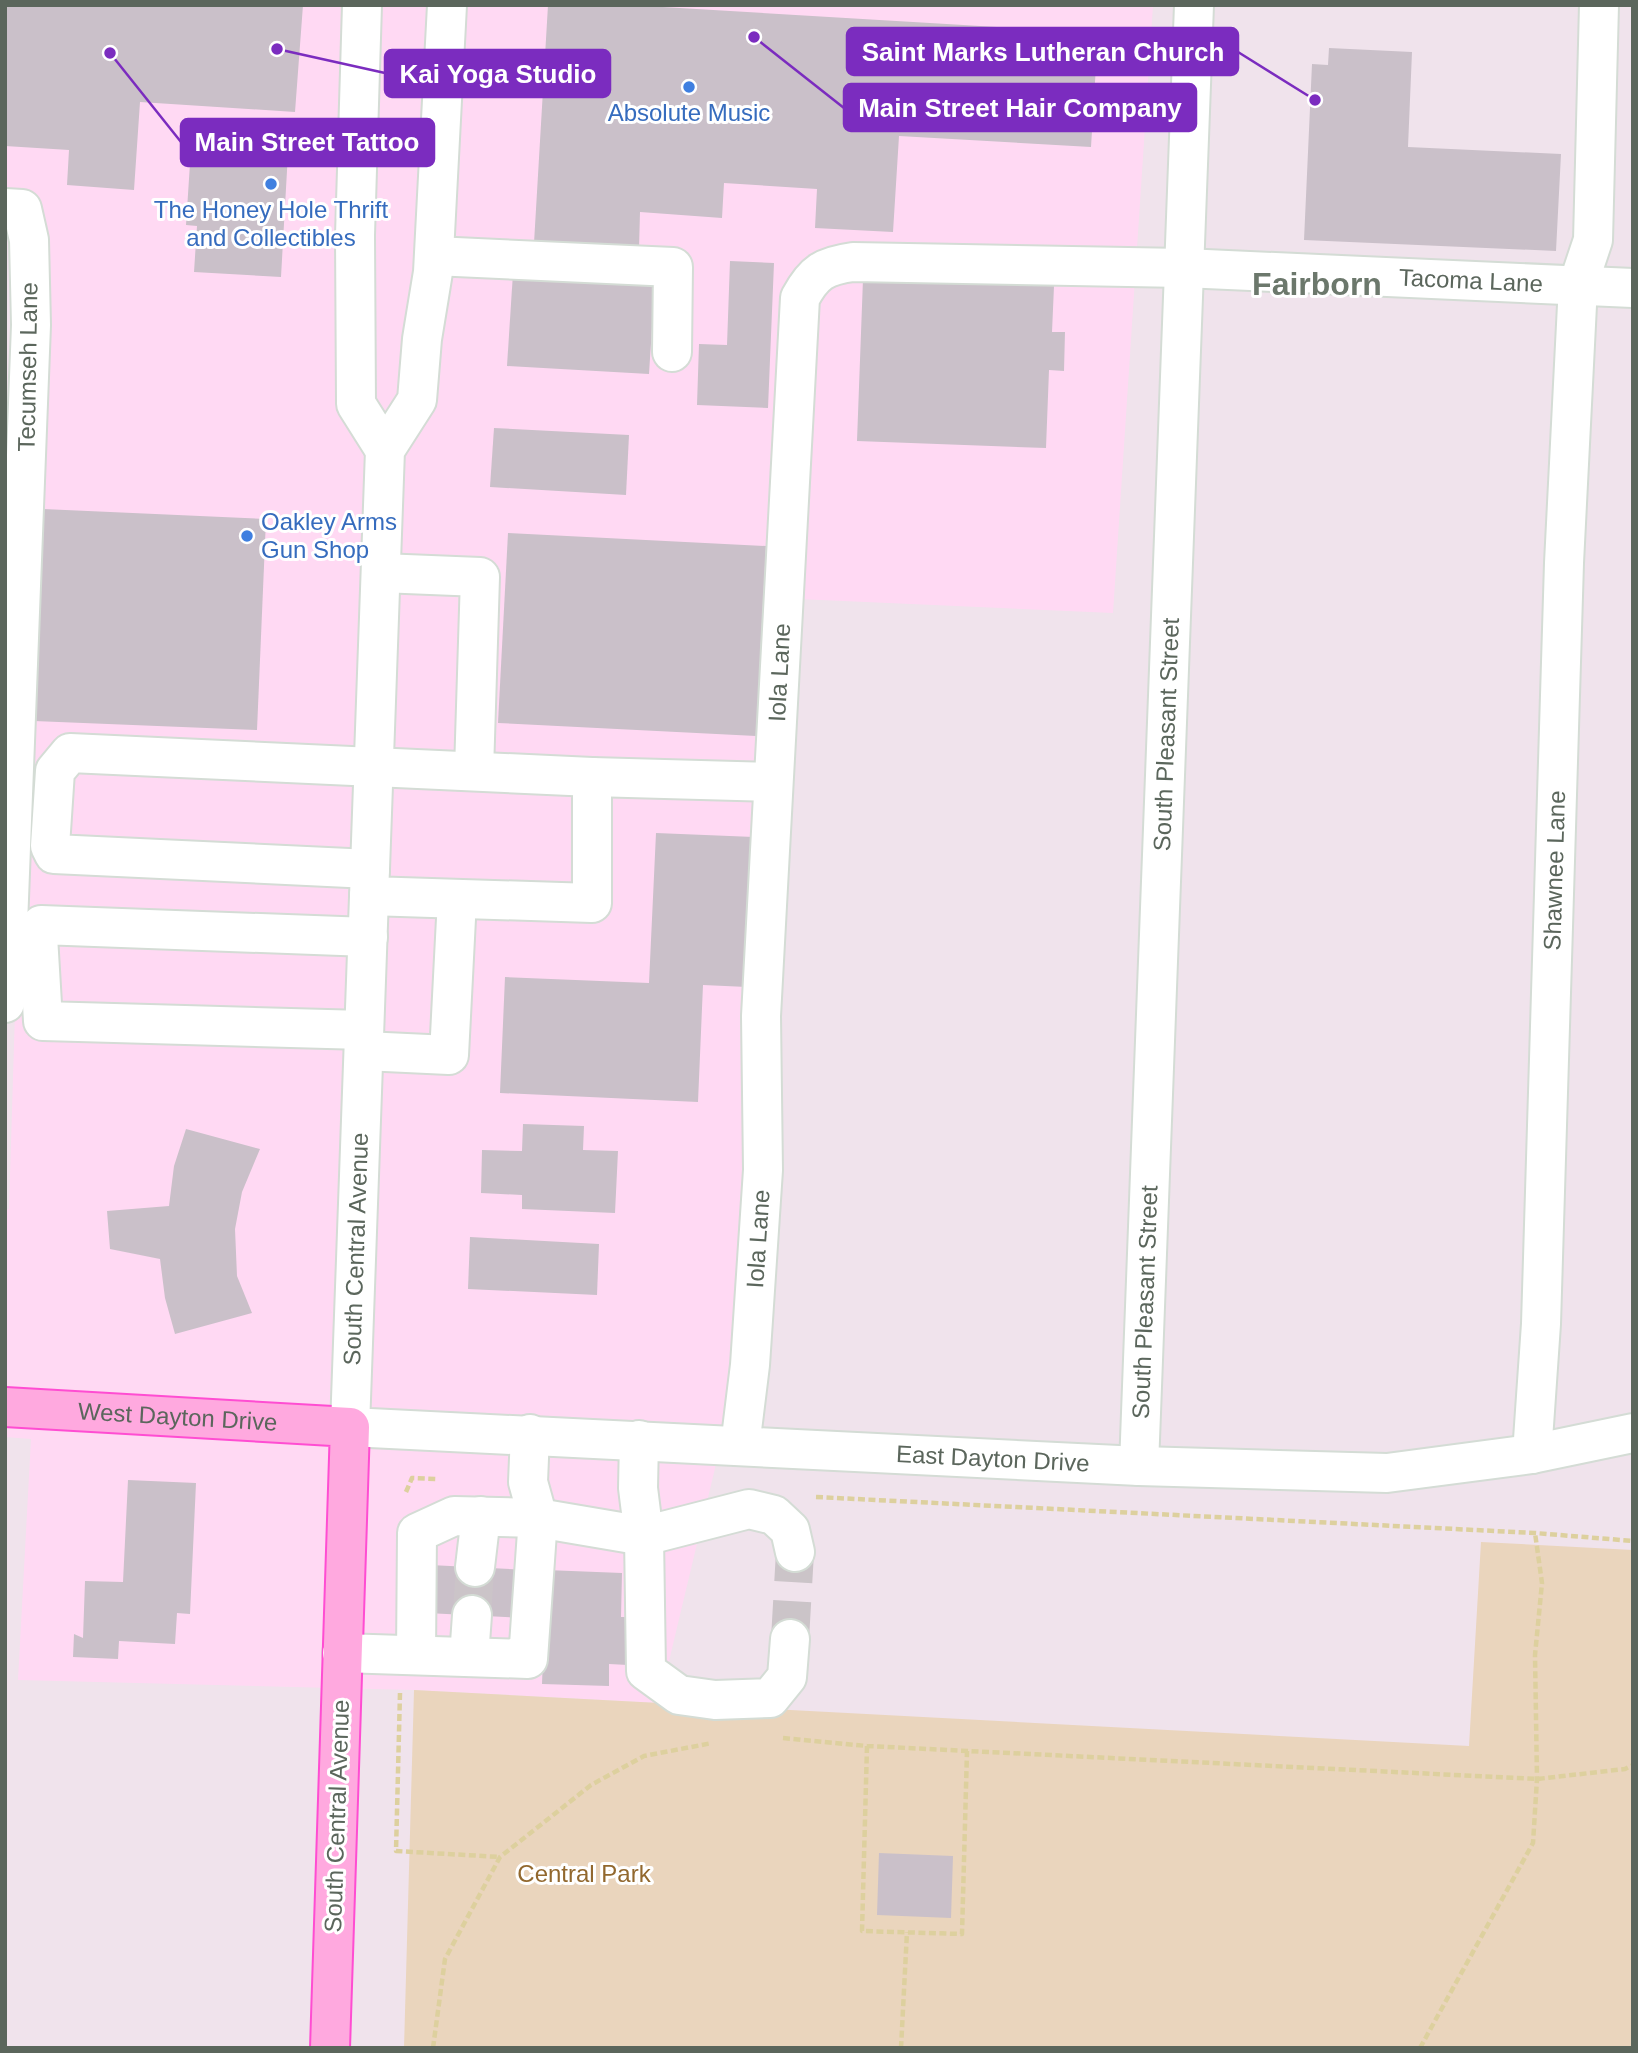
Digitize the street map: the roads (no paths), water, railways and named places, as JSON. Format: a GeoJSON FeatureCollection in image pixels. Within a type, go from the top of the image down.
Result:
{"type":"FeatureCollection","features":[{"type":"Feature","properties":{"kind":"main road","name":"West Dayton Drive"},"geometry":{"type":"LineString","coordinates":[[5,1406],[350,1427]]}},
{"type":"Feature","properties":{"kind":"main road","name":"South Central Avenue"},"geometry":{"type":"LineString","coordinates":[[330,2048],[350,1427]]}},
{"type":"Feature","properties":{"kind":"street"},"geometry":{"type":"LineString","coordinates":[[362,5],[355,234],[356,404],[385,450],[417,400],[422,339],[434,256],[447,5]]}},
{"type":"Feature","properties":{"kind":"street","name":"South Pleasant Street"},"geometry":{"type":"LineString","coordinates":[[1139,1466],[1194,5]]}},
{"type":"Feature","properties":{"kind":"street","name":"Shawnee Lane"},"geometry":{"type":"LineString","coordinates":[[1532,1454],[1541,1324],[1564,563],[1578,285],[1593,240],[1599,5]]}},
{"type":"Feature","properties":{"kind":"street","name":"Tecumseh Lane"},"geometry":{"type":"LineString","coordinates":[[5,208],[22,209],[29,240],[31,325],[5,1003]]}},
{"type":"Feature","properties":{"kind":"street"},"geometry":{"type":"LineString","coordinates":[[434,256],[673,267],[672,352]]}},
{"type":"Feature","properties":{"kind":"street","name":"Iola Lane"},"geometry":{"type":"LineString","coordinates":[[740,1446],[750,1366],[763,1170],[761,1016],[800,298],[811,278],[832,265],[853,262],[1184,268]]}},
{"type":"Feature","properties":{"kind":"street","name":"Tacoma Lane"},"geometry":{"type":"LineString","coordinates":[[1184,268],[1633,288]]}},
{"type":"Feature","properties":{"kind":"street","name":"South Central Avenue"},"geometry":{"type":"LineString","coordinates":[[350,1427],[385,450]]}},
{"type":"Feature","properties":{"kind":"street"},"geometry":{"type":"LineString","coordinates":[[381,573],[480,578],[474,771]]}},
{"type":"Feature","properties":{"kind":"street"},"geometry":{"type":"LineString","coordinates":[[592,778],[592,903],[457,899],[370,883],[54,854],[50,846],[55,771],[70,753],[592,778],[772,782]]}},
{"type":"Feature","properties":{"kind":"street"},"geometry":{"type":"LineString","coordinates":[[368,937],[41,925],[38,936],[43,1021],[364,1040],[449,1055],[457,899]]}},
{"type":"Feature","properties":{"kind":"street","name":"East Dayton Drive"},"geometry":{"type":"LineString","coordinates":[[350,1427],[1139,1466],[1387,1473],[1532,1454],[1633,1433]]}},
{"type":"Feature","properties":{"kind":"street"},"geometry":{"type":"LineString","coordinates":[[342,1653],[528,1659],[538,1518],[527,1482],[530,1434]]}},
{"type":"Feature","properties":{"kind":"street"},"geometry":{"type":"LineString","coordinates":[[639,1440],[638,1488],[643,1536],[646,1671],[679,1695],[715,1700],[770,1698],[787,1677],[790,1639]]}},
{"type":"Feature","properties":{"kind":"street"},"geometry":{"type":"LineString","coordinates":[[416,1655],[417,1533],[454,1516],[538,1518],[643,1536],[749,1509],[774,1516],[790,1530],[795,1552]]}},
{"type":"Feature","properties":{"kind":"street"},"geometry":{"type":"LineString","coordinates":[[475,1567],[481,1516]]}},
{"type":"Feature","properties":{"kind":"street"},"geometry":{"type":"LineString","coordinates":[[469,1657],[472,1615]]}},
{"type":"Feature","properties":{"kind":"tunnel"},"geometry":{"type":"LineString","coordinates":[[790,1639],[795,1552]]}},
{"type":"Feature","properties":{"kind":"tunnel"},"geometry":{"type":"LineString","coordinates":[[472,1615],[475,1567]]}},
{"type":"Feature","properties":{"kind":"place","name":"Main Street Hair Company"},"geometry":{"type":"Point","coordinates":[754,37]}},
{"type":"Feature","properties":{"kind":"place","name":"Kai Yoga Studio"},"geometry":{"type":"Point","coordinates":[277,49]}},
{"type":"Feature","properties":{"kind":"place","name":"Main Street Tattoo"},"geometry":{"type":"Point","coordinates":[110,53]}},
{"type":"Feature","properties":{"kind":"place","name":"Absolute Music"},"geometry":{"type":"Point","coordinates":[689,87]}},
{"type":"Feature","properties":{"kind":"place","name":"Saint Marks Lutheran Church"},"geometry":{"type":"Point","coordinates":[1315,100]}},
{"type":"Feature","properties":{"kind":"place","name":"The Honey Hole Thrift and Collectibles"},"geometry":{"type":"Point","coordinates":[271,184]}},
{"type":"Feature","properties":{"kind":"place","name":"Oakley Arms Gun Shop"},"geometry":{"type":"Point","coordinates":[247,536]}},
{"type":"Feature","properties":{"kind":"district","name":"Fairborn"},"geometry":{"type":"Point","coordinates":[1317,284]}},
{"type":"Feature","properties":{"kind":"park label","name":"Central Park"},"geometry":{"type":"Point","coordinates":[584,1874]}}]}
